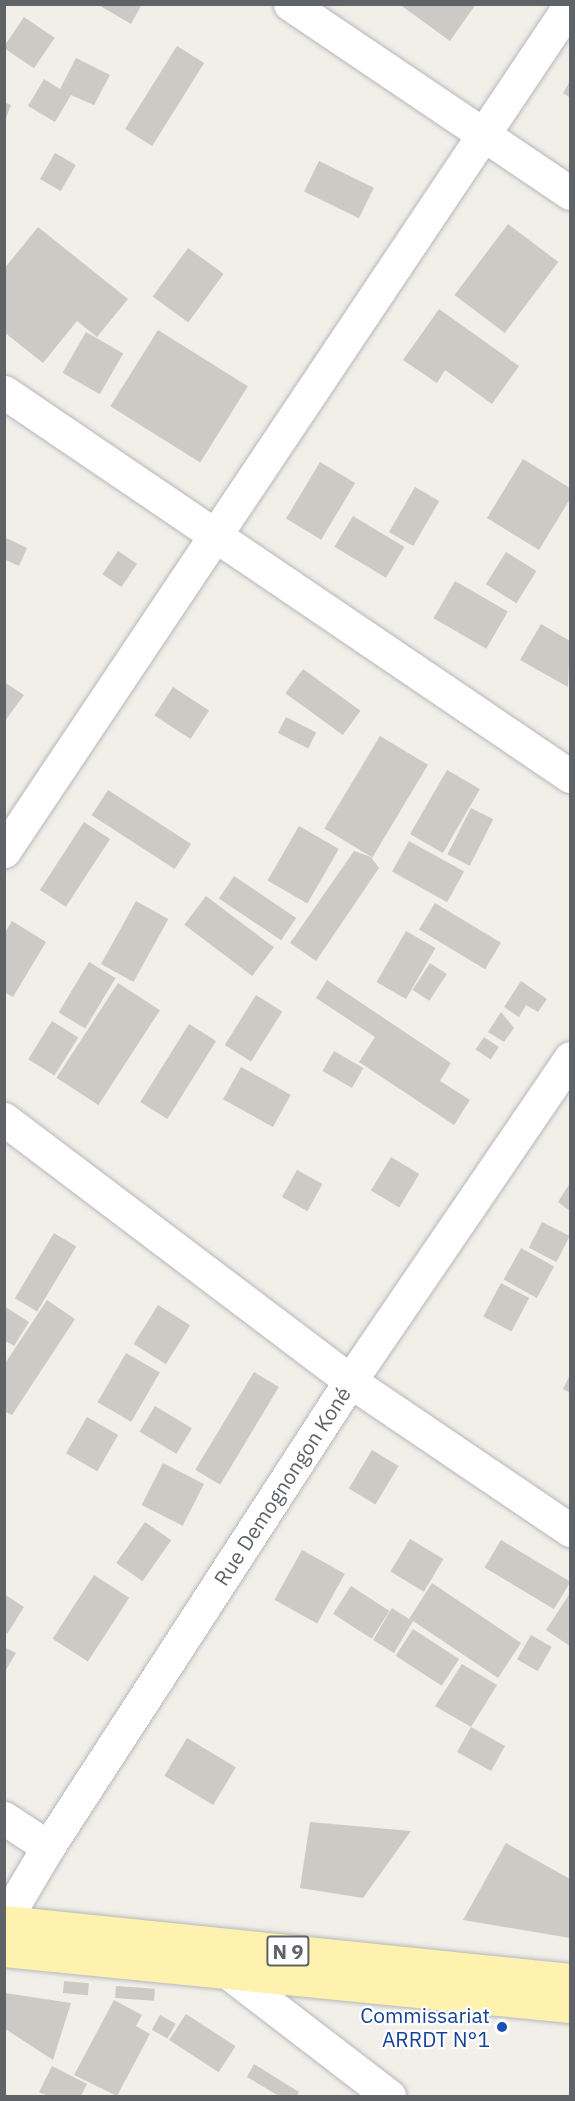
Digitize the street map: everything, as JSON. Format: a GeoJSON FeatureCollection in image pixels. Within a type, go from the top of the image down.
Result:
{"type":"FeatureCollection","features":[{"type":"Feature","properties":{"kind":"main road","name":"N 9"},"geometry":{"type":"LineString","coordinates":[[4,1922],[570,1980]]}},
{"type":"Feature","properties":{"kind":"main road","name":"N 9"},"geometry":{"type":"LineString","coordinates":[[4,1950],[570,2006]]}},
{"type":"Feature","properties":{"kind":"street"},"geometry":{"type":"LineString","coordinates":[[290,4],[570,193]]}},
{"type":"Feature","properties":{"kind":"street"},"geometry":{"type":"LineString","coordinates":[[4,851],[570,5]]}},
{"type":"Feature","properties":{"kind":"street"},"geometry":{"type":"LineString","coordinates":[[4,392],[570,776]]}},
{"type":"Feature","properties":{"kind":"street","name":"Rue Demognongon Koné"},"geometry":{"type":"LineString","coordinates":[[4,1922],[48,1847],[350,1381],[570,1058]]}},
{"type":"Feature","properties":{"kind":"street"},"geometry":{"type":"LineString","coordinates":[[4,1119],[350,1381],[570,1530]]}},
{"type":"Feature","properties":{"kind":"street"},"geometry":{"type":"LineString","coordinates":[[4,1818],[48,1847]]}},
{"type":"Feature","properties":{"kind":"street"},"geometry":{"type":"LineString","coordinates":[[179,1940],[231,1974],[389,2097]]}},
{"type":"Feature","properties":{"kind":"building"},"geometry":{"type":"Polygon","coordinates":[[[97,4],[142,4],[131,24],[97,4]]]}},
{"type":"Feature","properties":{"kind":"building"},"geometry":{"type":"Polygon","coordinates":[[[399,4],[476,4],[450,41],[399,4]]]}},
{"type":"Feature","properties":{"kind":"building"},"geometry":{"type":"Polygon","coordinates":[[[24,17],[55,38],[34,68],[4,48],[24,17]]]}},
{"type":"Feature","properties":{"kind":"building"},"geometry":{"type":"Polygon","coordinates":[[[177,46],[204,63],[152,146],[125,129],[177,46]]]}},
{"type":"Feature","properties":{"kind":"building"},"geometry":{"type":"Polygon","coordinates":[[[76,58],[110,75],[94,105],[71,95],[55,122],[28,106],[44,79],[60,89],[76,58]]]}},
{"type":"Feature","properties":{"kind":"building"},"geometry":{"type":"Polygon","coordinates":[[[570,81],[570,98],[563,93],[570,81]]]}},
{"type":"Feature","properties":{"kind":"building"},"geometry":{"type":"Polygon","coordinates":[[[4,102],[11,105],[5,121],[4,121],[4,102]]]}},
{"type":"Feature","properties":{"kind":"building"},"geometry":{"type":"Polygon","coordinates":[[[55,153],[76,165],[61,191],[40,179],[55,153]]]}},
{"type":"Feature","properties":{"kind":"building"},"geometry":{"type":"Polygon","coordinates":[[[319,161],[374,188],[359,218],[304,192],[319,161]]]}},
{"type":"Feature","properties":{"kind":"building"},"geometry":{"type":"Polygon","coordinates":[[[508,224],[558,262],[505,333],[454,295],[508,224]]]}},
{"type":"Feature","properties":{"kind":"building"},"geometry":{"type":"Polygon","coordinates":[[[38,227],[128,299],[97,337],[77,321],[43,363],[4,332],[4,269],[38,227]]]}},
{"type":"Feature","properties":{"kind":"building"},"geometry":{"type":"Polygon","coordinates":[[[188,248],[224,274],[188,322],[153,297],[188,248]]]}},
{"type":"Feature","properties":{"kind":"building"},"geometry":{"type":"Polygon","coordinates":[[[439,309],[519,366],[492,404],[445,370],[437,383],[403,360],[439,309]]]}},
{"type":"Feature","properties":{"kind":"building"},"geometry":{"type":"Polygon","coordinates":[[[158,330],[248,386],[200,462],[110,406],[158,330]]]}},
{"type":"Feature","properties":{"kind":"building"},"geometry":{"type":"Polygon","coordinates":[[[86,332],[123,354],[100,394],[63,373],[86,332]]]}},
{"type":"Feature","properties":{"kind":"building"},"geometry":{"type":"Polygon","coordinates":[[[523,459],[570,488],[570,499],[539,550],[487,518],[523,459]]]}},
{"type":"Feature","properties":{"kind":"building"},"geometry":{"type":"Polygon","coordinates":[[[320,462],[355,483],[321,540],[286,519],[320,462]]]}},
{"type":"Feature","properties":{"kind":"building"},"geometry":{"type":"Polygon","coordinates":[[[415,487],[439,501],[413,546],[389,532],[415,487]]]}},
{"type":"Feature","properties":{"kind":"building"},"geometry":{"type":"Polygon","coordinates":[[[353,516],[404,547],[386,578],[334,547],[353,516]]]}},
{"type":"Feature","properties":{"kind":"building"},"geometry":{"type":"Polygon","coordinates":[[[4,537],[27,548],[19,566],[4,559],[4,537]]]}},
{"type":"Feature","properties":{"kind":"building"},"geometry":{"type":"Polygon","coordinates":[[[118,551],[137,564],[121,587],[102,574],[118,551]]]}},
{"type":"Feature","properties":{"kind":"building"},"geometry":{"type":"Polygon","coordinates":[[[506,552],[537,571],[516,603],[486,584],[506,552]]]}},
{"type":"Feature","properties":{"kind":"building"},"geometry":{"type":"Polygon","coordinates":[[[455,581],[508,612],[486,649],[434,618],[455,581]]]}},
{"type":"Feature","properties":{"kind":"building"},"geometry":{"type":"Polygon","coordinates":[[[541,624],[570,641],[568,687],[520,660],[541,624]]]}},
{"type":"Feature","properties":{"kind":"building"},"geometry":{"type":"Polygon","coordinates":[[[303,669],[360,711],[343,735],[285,693],[303,669]]]}},
{"type":"Feature","properties":{"kind":"building"},"geometry":{"type":"Polygon","coordinates":[[[4,682],[24,695],[4,722],[4,682]]]}},
{"type":"Feature","properties":{"kind":"building"},"geometry":{"type":"Polygon","coordinates":[[[173,687],[209,710],[191,739],[154,716],[173,687]]]}},
{"type":"Feature","properties":{"kind":"building"},"geometry":{"type":"Polygon","coordinates":[[[286,717],[316,732],[308,748],[278,733],[286,717]]]}},
{"type":"Feature","properties":{"kind":"building"},"geometry":{"type":"Polygon","coordinates":[[[380,736],[428,765],[372,857],[324,829],[380,736]]]}},
{"type":"Feature","properties":{"kind":"building"},"geometry":{"type":"Polygon","coordinates":[[[447,770],[480,789],[443,853],[410,834],[447,770]]]}},
{"type":"Feature","properties":{"kind":"building"},"geometry":{"type":"Polygon","coordinates":[[[108,790],[191,844],[175,869],[92,815],[108,790]]]}},
{"type":"Feature","properties":{"kind":"building"},"geometry":{"type":"Polygon","coordinates":[[[471,808],[493,819],[470,866],[447,854],[471,808]]]}},
{"type":"Feature","properties":{"kind":"building"},"geometry":{"type":"Polygon","coordinates":[[[84,822],[110,839],[66,907],[40,890],[84,822]]]}},
{"type":"Feature","properties":{"kind":"building"},"geometry":{"type":"Polygon","coordinates":[[[299,826],[339,849],[307,904],[268,881],[299,826]]]}},
{"type":"Feature","properties":{"kind":"building"},"geometry":{"type":"Polygon","coordinates":[[[409,841],[464,872],[447,902],[392,872],[409,841]]]}},
{"type":"Feature","properties":{"kind":"building"},"geometry":{"type":"Polygon","coordinates":[[[354,851],[371,857],[379,868],[316,961],[290,943],[354,851]]]}},
{"type":"Feature","properties":{"kind":"building"},"geometry":{"type":"Polygon","coordinates":[[[234,876],[296,918],[281,940],[219,898],[234,876]]]}},
{"type":"Feature","properties":{"kind":"building"},"geometry":{"type":"Polygon","coordinates":[[[206,896],[274,947],[252,976],[184,925],[206,896]]]}},
{"type":"Feature","properties":{"kind":"building"},"geometry":{"type":"Polygon","coordinates":[[[136,901],[168,919],[133,982],[101,964],[136,901]]]}},
{"type":"Feature","properties":{"kind":"building"},"geometry":{"type":"Polygon","coordinates":[[[435,903],[501,943],[485,969],[419,930],[435,903]]]}},
{"type":"Feature","properties":{"kind":"building"},"geometry":{"type":"Polygon","coordinates":[[[12,921],[46,942],[13,997],[4,992],[4,934],[12,921]]]}},
{"type":"Feature","properties":{"kind":"building"},"geometry":{"type":"Polygon","coordinates":[[[406,931],[435,948],[406,999],[377,982],[406,931]]]}},
{"type":"Feature","properties":{"kind":"building"},"geometry":{"type":"Polygon","coordinates":[[[89,962],[116,978],[85,1029],[59,1013],[89,962]]]}},
{"type":"Feature","properties":{"kind":"building"},"geometry":{"type":"Polygon","coordinates":[[[430,963],[447,974],[429,1001],[413,990],[430,963]]]}},
{"type":"Feature","properties":{"kind":"building"},"geometry":{"type":"Polygon","coordinates":[[[327,980],[451,1063],[440,1081],[470,1100],[454,1125],[359,1062],[375,1037],[316,998],[327,980]]]}},
{"type":"Feature","properties":{"kind":"building"},"geometry":{"type":"Polygon","coordinates":[[[521,981],[547,999],[538,1012],[526,1005],[519,1017],[504,1007],[521,981]]]}},
{"type":"Feature","properties":{"kind":"building"},"geometry":{"type":"Polygon","coordinates":[[[118,983],[160,1010],[98,1105],[56,1078],[118,983]]]}},
{"type":"Feature","properties":{"kind":"building"},"geometry":{"type":"Polygon","coordinates":[[[256,995],[282,1011],[251,1061],[225,1045],[256,995]]]}},
{"type":"Feature","properties":{"kind":"building"},"geometry":{"type":"Polygon","coordinates":[[[501,1012],[514,1028],[504,1042],[488,1032],[501,1012]]]}},
{"type":"Feature","properties":{"kind":"building"},"geometry":{"type":"Polygon","coordinates":[[[52,1021],[78,1037],[54,1076],[28,1059],[52,1021]]]}},
{"type":"Feature","properties":{"kind":"building"},"geometry":{"type":"Polygon","coordinates":[[[189,1024],[216,1041],[167,1119],[140,1102],[189,1024]]]}},
{"type":"Feature","properties":{"kind":"building"},"geometry":{"type":"Polygon","coordinates":[[[484,1037],[499,1047],[491,1060],[476,1049],[484,1037]]]}},
{"type":"Feature","properties":{"kind":"building"},"geometry":{"type":"Polygon","coordinates":[[[334,1051],[363,1068],[352,1088],[322,1071],[334,1051]]]}},
{"type":"Feature","properties":{"kind":"building"},"geometry":{"type":"Polygon","coordinates":[[[241,1067],[291,1095],[273,1127],[223,1099],[241,1067]]]}},
{"type":"Feature","properties":{"kind":"building"},"geometry":{"type":"Polygon","coordinates":[[[391,1157],[419,1174],[399,1207],[371,1190],[391,1157]]]}},
{"type":"Feature","properties":{"kind":"building"},"geometry":{"type":"Polygon","coordinates":[[[297,1170],[322,1184],[307,1211],[282,1197],[297,1170]]]}},
{"type":"Feature","properties":{"kind":"building"},"geometry":{"type":"Polygon","coordinates":[[[570,1183],[570,1211],[558,1202],[570,1183]]]}},
{"type":"Feature","properties":{"kind":"building"},"geometry":{"type":"Polygon","coordinates":[[[542,1222],[570,1236],[556,1262],[529,1248],[542,1222]]]}},
{"type":"Feature","properties":{"kind":"building"},"geometry":{"type":"Polygon","coordinates":[[[54,1233],[76,1246],[37,1312],[15,1298],[54,1233]]]}},
{"type":"Feature","properties":{"kind":"building"},"geometry":{"type":"Polygon","coordinates":[[[521,1248],[554,1266],[537,1298],[504,1279],[521,1248]]]}},
{"type":"Feature","properties":{"kind":"building"},"geometry":{"type":"Polygon","coordinates":[[[501,1283],[529,1298],[511,1332],[483,1317],[501,1283]]]}},
{"type":"Feature","properties":{"kind":"building"},"geometry":{"type":"Polygon","coordinates":[[[47,1300],[75,1319],[12,1415],[4,1411],[4,1365],[47,1300]]]}},
{"type":"Feature","properties":{"kind":"building"},"geometry":{"type":"Polygon","coordinates":[[[158,1305],[190,1325],[166,1364],[134,1344],[158,1305]]]}},
{"type":"Feature","properties":{"kind":"building"},"geometry":{"type":"Polygon","coordinates":[[[4,1306],[29,1322],[14,1346],[4,1340],[4,1306]]]}},
{"type":"Feature","properties":{"kind":"building"},"geometry":{"type":"Polygon","coordinates":[[[126,1353],[160,1372],[131,1422],[98,1402],[126,1353]]]}},
{"type":"Feature","properties":{"kind":"building"},"geometry":{"type":"Polygon","coordinates":[[[254,1372],[279,1387],[220,1485],[195,1470],[254,1372]]]}},
{"type":"Feature","properties":{"kind":"building"},"geometry":{"type":"Polygon","coordinates":[[[570,1375],[570,1393],[563,1389],[570,1375]]]}},
{"type":"Feature","properties":{"kind":"building"},"geometry":{"type":"Polygon","coordinates":[[[155,1406],[192,1428],[176,1454],[140,1432],[155,1406]]]}},
{"type":"Feature","properties":{"kind":"building"},"geometry":{"type":"Polygon","coordinates":[[[87,1417],[118,1435],[97,1471],[66,1453],[87,1417]]]}},
{"type":"Feature","properties":{"kind":"building"},"geometry":{"type":"Polygon","coordinates":[[[372,1450],[399,1466],[375,1505],[349,1489],[372,1450]]]}},
{"type":"Feature","properties":{"kind":"building"},"geometry":{"type":"Polygon","coordinates":[[[163,1463],[204,1484],[183,1526],[142,1505],[163,1463]]]}},
{"type":"Feature","properties":{"kind":"building"},"geometry":{"type":"Polygon","coordinates":[[[145,1522],[171,1540],[143,1581],[116,1563],[145,1522]]]}},
{"type":"Feature","properties":{"kind":"building"},"geometry":{"type":"Polygon","coordinates":[[[410,1539],[443,1559],[424,1592],[390,1572],[410,1539]]]}},
{"type":"Feature","properties":{"kind":"building"},"geometry":{"type":"Polygon","coordinates":[[[501,1540],[570,1581],[554,1609],[485,1567],[501,1540]]]}},
{"type":"Feature","properties":{"kind":"building"},"geometry":{"type":"Polygon","coordinates":[[[302,1550],[345,1574],[317,1624],[274,1600],[302,1550]]]}},
{"type":"Feature","properties":{"kind":"building"},"geometry":{"type":"Polygon","coordinates":[[[94,1575],[129,1598],[88,1662],[53,1639],[94,1575]]]}},
{"type":"Feature","properties":{"kind":"building"},"geometry":{"type":"Polygon","coordinates":[[[432,1583],[521,1643],[498,1678],[413,1621],[394,1653],[373,1640],[392,1608],[409,1619],[432,1583]]]}},
{"type":"Feature","properties":{"kind":"building"},"geometry":{"type":"Polygon","coordinates":[[[351,1586],[390,1611],[372,1639],[333,1614],[351,1586]]]}},
{"type":"Feature","properties":{"kind":"building"},"geometry":{"type":"Polygon","coordinates":[[[570,1593],[570,1646],[546,1630],[570,1593]]]}},
{"type":"Feature","properties":{"kind":"building"},"geometry":{"type":"Polygon","coordinates":[[[4,1594],[24,1607],[7,1634],[4,1632],[4,1594]]]}},
{"type":"Feature","properties":{"kind":"building"},"geometry":{"type":"Polygon","coordinates":[[[413,1629],[459,1659],[442,1686],[396,1656],[413,1629]]]}},
{"type":"Feature","properties":{"kind":"building"},"geometry":{"type":"Polygon","coordinates":[[[531,1635],[552,1647],[538,1671],[517,1659],[531,1635]]]}},
{"type":"Feature","properties":{"kind":"building"},"geometry":{"type":"Polygon","coordinates":[[[4,1647],[16,1653],[4,1673],[4,1647]]]}},
{"type":"Feature","properties":{"kind":"building"},"geometry":{"type":"Polygon","coordinates":[[[462,1664],[497,1685],[471,1727],[435,1706],[462,1664]]]}},
{"type":"Feature","properties":{"kind":"building"},"geometry":{"type":"Polygon","coordinates":[[[471,1727],[505,1746],[491,1771],[457,1752],[471,1727]]]}},
{"type":"Feature","properties":{"kind":"building"},"geometry":{"type":"Polygon","coordinates":[[[187,1738],[236,1767],[213,1805],[164,1776],[187,1738]]]}},
{"type":"Feature","properties":{"kind":"building"},"geometry":{"type":"Polygon","coordinates":[[[310,1822],[411,1831],[363,1898],[300,1888],[310,1822]]]}},
{"type":"Feature","properties":{"kind":"building"},"geometry":{"type":"Polygon","coordinates":[[[506,1843],[570,1879],[570,1938],[463,1920],[506,1843]]]}},
{"type":"Feature","properties":{"kind":"building"},"geometry":{"type":"Polygon","coordinates":[[[64,1981],[89,1983],[88,1995],[63,1993],[64,1981]]]}},
{"type":"Feature","properties":{"kind":"building"},"geometry":{"type":"Polygon","coordinates":[[[116,1986],[155,1989],[154,2001],[115,1998],[116,1986]]]}},
{"type":"Feature","properties":{"kind":"building"},"geometry":{"type":"Polygon","coordinates":[[[5,1993],[71,2003],[53,2060],[4,2028],[5,1993]]]}},
{"type":"Feature","properties":{"kind":"building"},"geometry":{"type":"Polygon","coordinates":[[[114,2000],[142,2015],[136,2026],[150,2034],[117,2096],[74,2075],[114,2000]]]}},
{"type":"Feature","properties":{"kind":"building"},"geometry":{"type":"Polygon","coordinates":[[[186,2014],[235,2046],[219,2072],[169,2040],[186,2014]]]}},
{"type":"Feature","properties":{"kind":"building"},"geometry":{"type":"Polygon","coordinates":[[[160,2015],[176,2024],[168,2039],[152,2030],[160,2015]]]}},
{"type":"Feature","properties":{"kind":"building"},"geometry":{"type":"Polygon","coordinates":[[[254,2064],[299,2092],[297,2096],[279,2096],[247,2077],[254,2064]]]}},
{"type":"Feature","properties":{"kind":"building"},"geometry":{"type":"Polygon","coordinates":[[[52,2066],[87,2084],[81,2096],[48,2096],[39,2092],[52,2066]]]}},
{"type":"Feature","properties":{"kind":"place","name":"Commissariat ARRDT N°1"},"geometry":{"type":"Point","coordinates":[502,2027]}}]}
